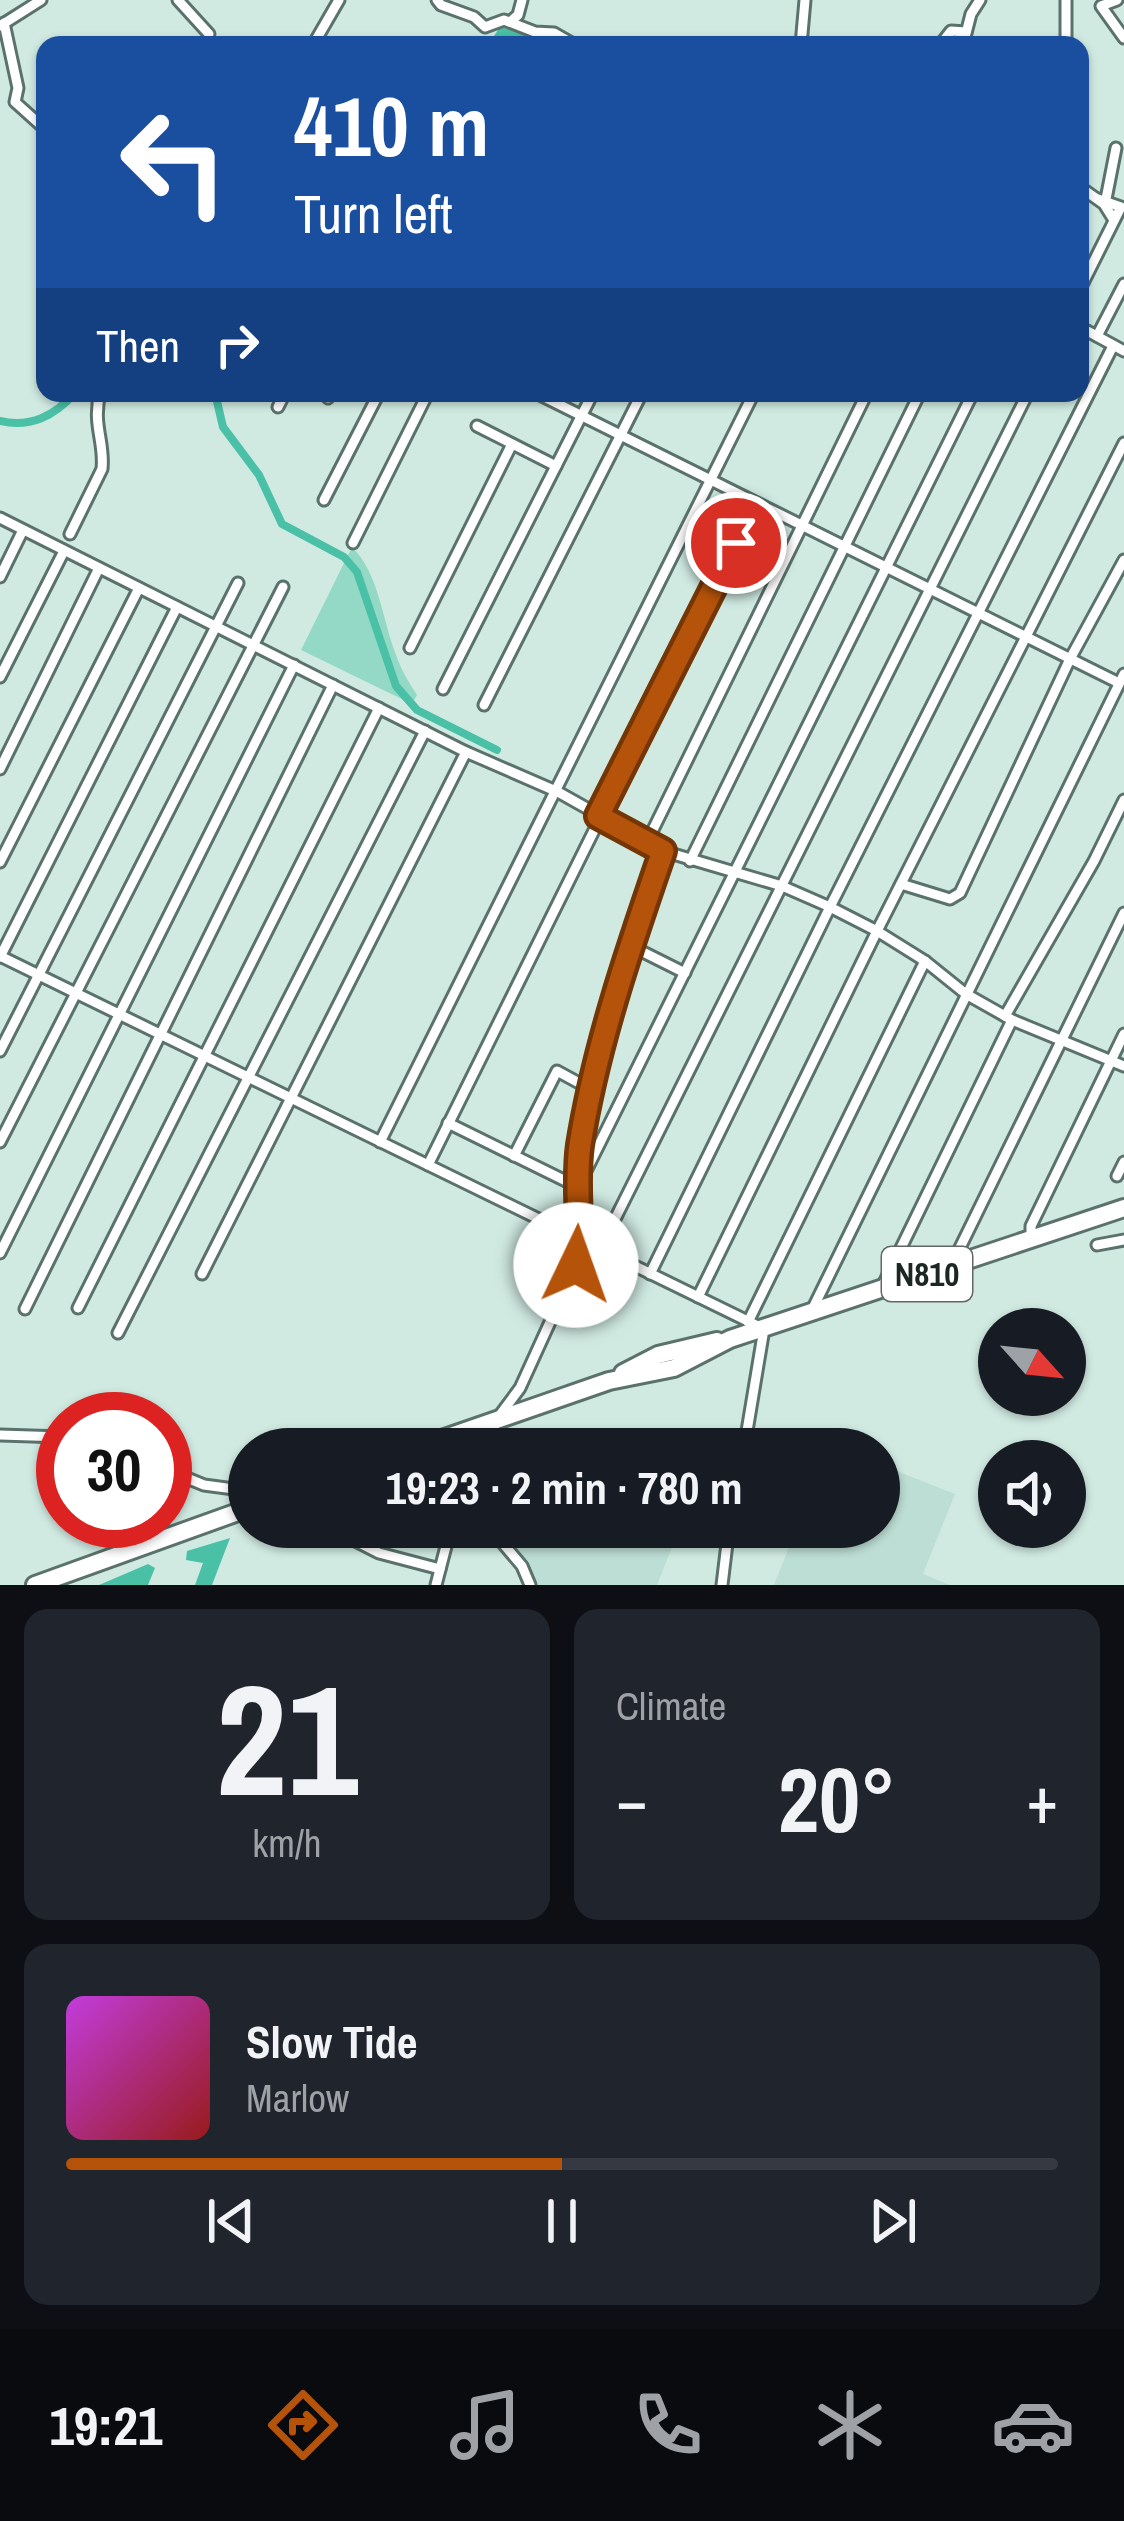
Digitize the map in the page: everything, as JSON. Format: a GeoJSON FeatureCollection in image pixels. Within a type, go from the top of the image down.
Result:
{"type":"FeatureCollection","features":[{"type":"Feature","properties":{"kind":"highway","name":"N810"},"geometry":{"type":"LineString","coordinates":[[472,1428],[609,1382],[658,1355],[730,1339],[756,1325],[811,1312],[1124,1208]]}},
{"type":"Feature","properties":{"kind":"highway"},"geometry":{"type":"LineString","coordinates":[[34,1585],[228,1516]]}},
{"type":"Feature","properties":{"kind":"street"},"geometry":{"type":"LineString","coordinates":[[36,121],[15,102],[18,88],[2,25],[41,0]]}},
{"type":"Feature","properties":{"kind":"street"},"geometry":{"type":"LineString","coordinates":[[178,0],[209,34]]}},
{"type":"Feature","properties":{"kind":"street"},"geometry":{"type":"LineString","coordinates":[[318,36],[340,0]]}},
{"type":"Feature","properties":{"kind":"street"},"geometry":{"type":"LineString","coordinates":[[437,0],[485,27],[510,22],[518,15],[522,0]]}},
{"type":"Feature","properties":{"kind":"street"},"geometry":{"type":"LineString","coordinates":[[802,36],[806,0]]}},
{"type":"Feature","properties":{"kind":"street"},"geometry":{"type":"LineString","coordinates":[[965,36],[980,0]]}},
{"type":"Feature","properties":{"kind":"street"},"geometry":{"type":"LineString","coordinates":[[1066,0],[1066,36]]}},
{"type":"Feature","properties":{"kind":"street"},"geometry":{"type":"LineString","coordinates":[[1117,0],[1101,6],[1124,38]]}},
{"type":"Feature","properties":{"kind":"street"},"geometry":{"type":"LineString","coordinates":[[510,22],[559,36]]}},
{"type":"Feature","properties":{"kind":"street"},"geometry":{"type":"LineString","coordinates":[[947,36],[951,31],[966,32]]}},
{"type":"Feature","properties":{"kind":"street"},"geometry":{"type":"LineString","coordinates":[[1102,199],[1116,148]]}},
{"type":"Feature","properties":{"kind":"street"},"geometry":{"type":"LineString","coordinates":[[1089,192],[1121,207],[1089,271]]}},
{"type":"Feature","properties":{"kind":"street"},"geometry":{"type":"LineString","coordinates":[[1097,336],[1124,284]]}},
{"type":"Feature","properties":{"kind":"street"},"geometry":{"type":"LineString","coordinates":[[650,1274],[978,614],[1119,348],[1089,332]]}},
{"type":"Feature","properties":{"kind":"street"},"geometry":{"type":"LineString","coordinates":[[70,533],[104,460],[95,431],[99,402]]}},
{"type":"Feature","properties":{"kind":"street"},"geometry":{"type":"LineString","coordinates":[[278,407],[280,402]]}},
{"type":"Feature","properties":{"kind":"street"},"geometry":{"type":"LineString","coordinates":[[324,500],[374,402]]}},
{"type":"Feature","properties":{"kind":"street"},"geometry":{"type":"LineString","coordinates":[[353,543],[424,402]]}},
{"type":"Feature","properties":{"kind":"street"},"geometry":{"type":"LineString","coordinates":[[554,402],[1024,637],[1122,681],[811,1312]]}},
{"type":"Feature","properties":{"kind":"street"},"geometry":{"type":"LineString","coordinates":[[442,689],[588,402]]}},
{"type":"Feature","properties":{"kind":"street"},"geometry":{"type":"LineString","coordinates":[[484,705],[637,402]]}},
{"type":"Feature","properties":{"kind":"street"},"geometry":{"type":"LineString","coordinates":[[380,1142],[750,402]]}},
{"type":"Feature","properties":{"kind":"street"},"geometry":{"type":"LineString","coordinates":[[646,842],[862,402]]}},
{"type":"Feature","properties":{"kind":"street"},"geometry":{"type":"LineString","coordinates":[[690,861],[916,402]]}},
{"type":"Feature","properties":{"kind":"street"},"geometry":{"type":"LineString","coordinates":[[578,1187],[968,402]]}},
{"type":"Feature","properties":{"kind":"street"},"geometry":{"type":"LineString","coordinates":[[600,1249],[1023,402]]}},
{"type":"Feature","properties":{"kind":"street"},"geometry":{"type":"LineString","coordinates":[[477,426],[556,466]]}},
{"type":"Feature","properties":{"kind":"street"},"geometry":{"type":"LineString","coordinates":[[698,1298],[1124,443]]}},
{"type":"Feature","properties":{"kind":"street"},"geometry":{"type":"LineString","coordinates":[[410,648],[512,444]]}},
{"type":"Feature","properties":{"kind":"street"},"geometry":{"type":"LineString","coordinates":[[428,1165],[756,504]]}},
{"type":"Feature","properties":{"kind":"street"},"geometry":{"type":"LineString","coordinates":[[0,518],[466,752],[558,792],[663,851],[782,886],[830,907],[877,931],[1008,1018],[1124,1066]]}},
{"type":"Feature","properties":{"kind":"street"},"geometry":{"type":"LineString","coordinates":[[0,577],[23,530]]}},
{"type":"Feature","properties":{"kind":"street"},"geometry":{"type":"LineString","coordinates":[[0,677],[64,550]]}},
{"type":"Feature","properties":{"kind":"street"},"geometry":{"type":"LineString","coordinates":[[901,884],[950,899],[960,893],[1070,659],[1124,560]]}},
{"type":"Feature","properties":{"kind":"street"},"geometry":{"type":"LineString","coordinates":[[0,769],[99,568]]}},
{"type":"Feature","properties":{"kind":"street"},"geometry":{"type":"LineString","coordinates":[[0,1051],[238,583]]}},
{"type":"Feature","properties":{"kind":"street"},"geometry":{"type":"LineString","coordinates":[[0,1142],[283,587]]}},
{"type":"Feature","properties":{"kind":"street"},"geometry":{"type":"LineString","coordinates":[[0,862],[139,588]]}},
{"type":"Feature","properties":{"kind":"street"},"geometry":{"type":"LineString","coordinates":[[176,607],[0,956],[756,1325]]}},
{"type":"Feature","properties":{"kind":"street"},"geometry":{"type":"LineString","coordinates":[[0,1253],[294,665]]}},
{"type":"Feature","properties":{"kind":"street"},"geometry":{"type":"LineString","coordinates":[[26,1309],[333,685]]}},
{"type":"Feature","properties":{"kind":"street"},"geometry":{"type":"LineString","coordinates":[[78,1308],[380,708]]}},
{"type":"Feature","properties":{"kind":"street"},"geometry":{"type":"LineString","coordinates":[[118,1333],[424,730]]}},
{"type":"Feature","properties":{"kind":"street"},"geometry":{"type":"LineString","coordinates":[[202,1274],[466,752]]}},
{"type":"Feature","properties":{"kind":"street"},"geometry":{"type":"LineString","coordinates":[[882,1289],[1008,1018],[1124,800]]}},
{"type":"Feature","properties":{"kind":"street"},"geometry":{"type":"LineString","coordinates":[[493,1428],[520,1388],[570,1284],[580,1240],[580,1147],[592,1090],[631,946],[663,851]]}},
{"type":"Feature","properties":{"kind":"street"},"geometry":{"type":"LineString","coordinates":[[952,1265],[1124,913]]}},
{"type":"Feature","properties":{"kind":"street"},"geometry":{"type":"LineString","coordinates":[[631,946],[685,973]]}},
{"type":"Feature","properties":{"kind":"street"},"geometry":{"type":"LineString","coordinates":[[746,1428],[756,1325],[925,961]]}},
{"type":"Feature","properties":{"kind":"street"},"geometry":{"type":"LineString","coordinates":[[1030,1238],[1031,1226],[1124,1034]]}},
{"type":"Feature","properties":{"kind":"street"},"geometry":{"type":"LineString","coordinates":[[514,1156],[557,1070],[592,1090]]}},
{"type":"Feature","properties":{"kind":"street"},"geometry":{"type":"LineString","coordinates":[[448,1123],[578,1187]]}},
{"type":"Feature","properties":{"kind":"street"},"geometry":{"type":"LineString","coordinates":[[1117,1177],[1124,1162]]}},
{"type":"Feature","properties":{"kind":"street"},"geometry":{"type":"LineString","coordinates":[[1097,1245],[1124,1240]]}},
{"type":"Feature","properties":{"kind":"street"},"geometry":{"type":"LineString","coordinates":[[0,1435],[36,1436]]}},
{"type":"Feature","properties":{"kind":"street"},"geometry":{"type":"LineString","coordinates":[[192,1480],[228,1488]]}},
{"type":"Feature","properties":{"kind":"street"},"geometry":{"type":"LineString","coordinates":[[369,1548],[440,1569]]}},
{"type":"Feature","properties":{"kind":"street"},"geometry":{"type":"LineString","coordinates":[[436,1585],[446,1548]]}},
{"type":"Feature","properties":{"kind":"street"},"geometry":{"type":"LineString","coordinates":[[507,1548],[530,1585]]}},
{"type":"Feature","properties":{"kind":"street"},"geometry":{"type":"LineString","coordinates":[[722,1585],[726,1548]]}},
{"type":"Feature","properties":{"kind":"shaded area"},"geometry":{"type":"Polygon","coordinates":[[[500,27],[538,36],[494,36],[500,27]]]}},
{"type":"Feature","properties":{"kind":"shaded area"},"geometry":{"type":"Polygon","coordinates":[[[352,547],[374,583],[397,658],[417,695],[412,704],[301,650],[352,547]]]}},
{"type":"Feature","properties":{"kind":"shaded area"},"geometry":{"type":"Polygon","coordinates":[[[900,1472],[955,1494],[923,1574],[950,1585],[774,1585],[789,1548],[900,1548],[900,1472]]]}},
{"type":"Feature","properties":{"kind":"shaded area"},"geometry":{"type":"Polygon","coordinates":[[[228,1539],[212,1585],[195,1585],[203,1563],[186,1560],[187,1551],[228,1539]]]}},
{"type":"Feature","properties":{"kind":"shaded area"},"geometry":{"type":"Polygon","coordinates":[[[514,1548],[672,1548],[657,1585],[522,1585],[524,1561],[514,1548]]]}},
{"type":"Feature","properties":{"kind":"shaded area"},"geometry":{"type":"Polygon","coordinates":[[[148,1564],[155,1568],[148,1585],[99,1585],[148,1564]]]}},
{"type":"Feature","properties":{"kind":"waterway"},"geometry":{"type":"LineString","coordinates":[[0,421],[22,423],[41,418],[65,402]]}},
{"type":"Feature","properties":{"kind":"waterway"},"geometry":{"type":"LineString","coordinates":[[217,402],[223,427],[259,475],[282,524],[344,557],[357,572],[396,686],[417,710],[497,750]]}},
{"type":"Feature","properties":{"kind":"route"},"geometry":{"type":"LineString","coordinates":[[576,1265],[580,1147],[616,995],[663,851],[598,816],[736,543]]}}]}
